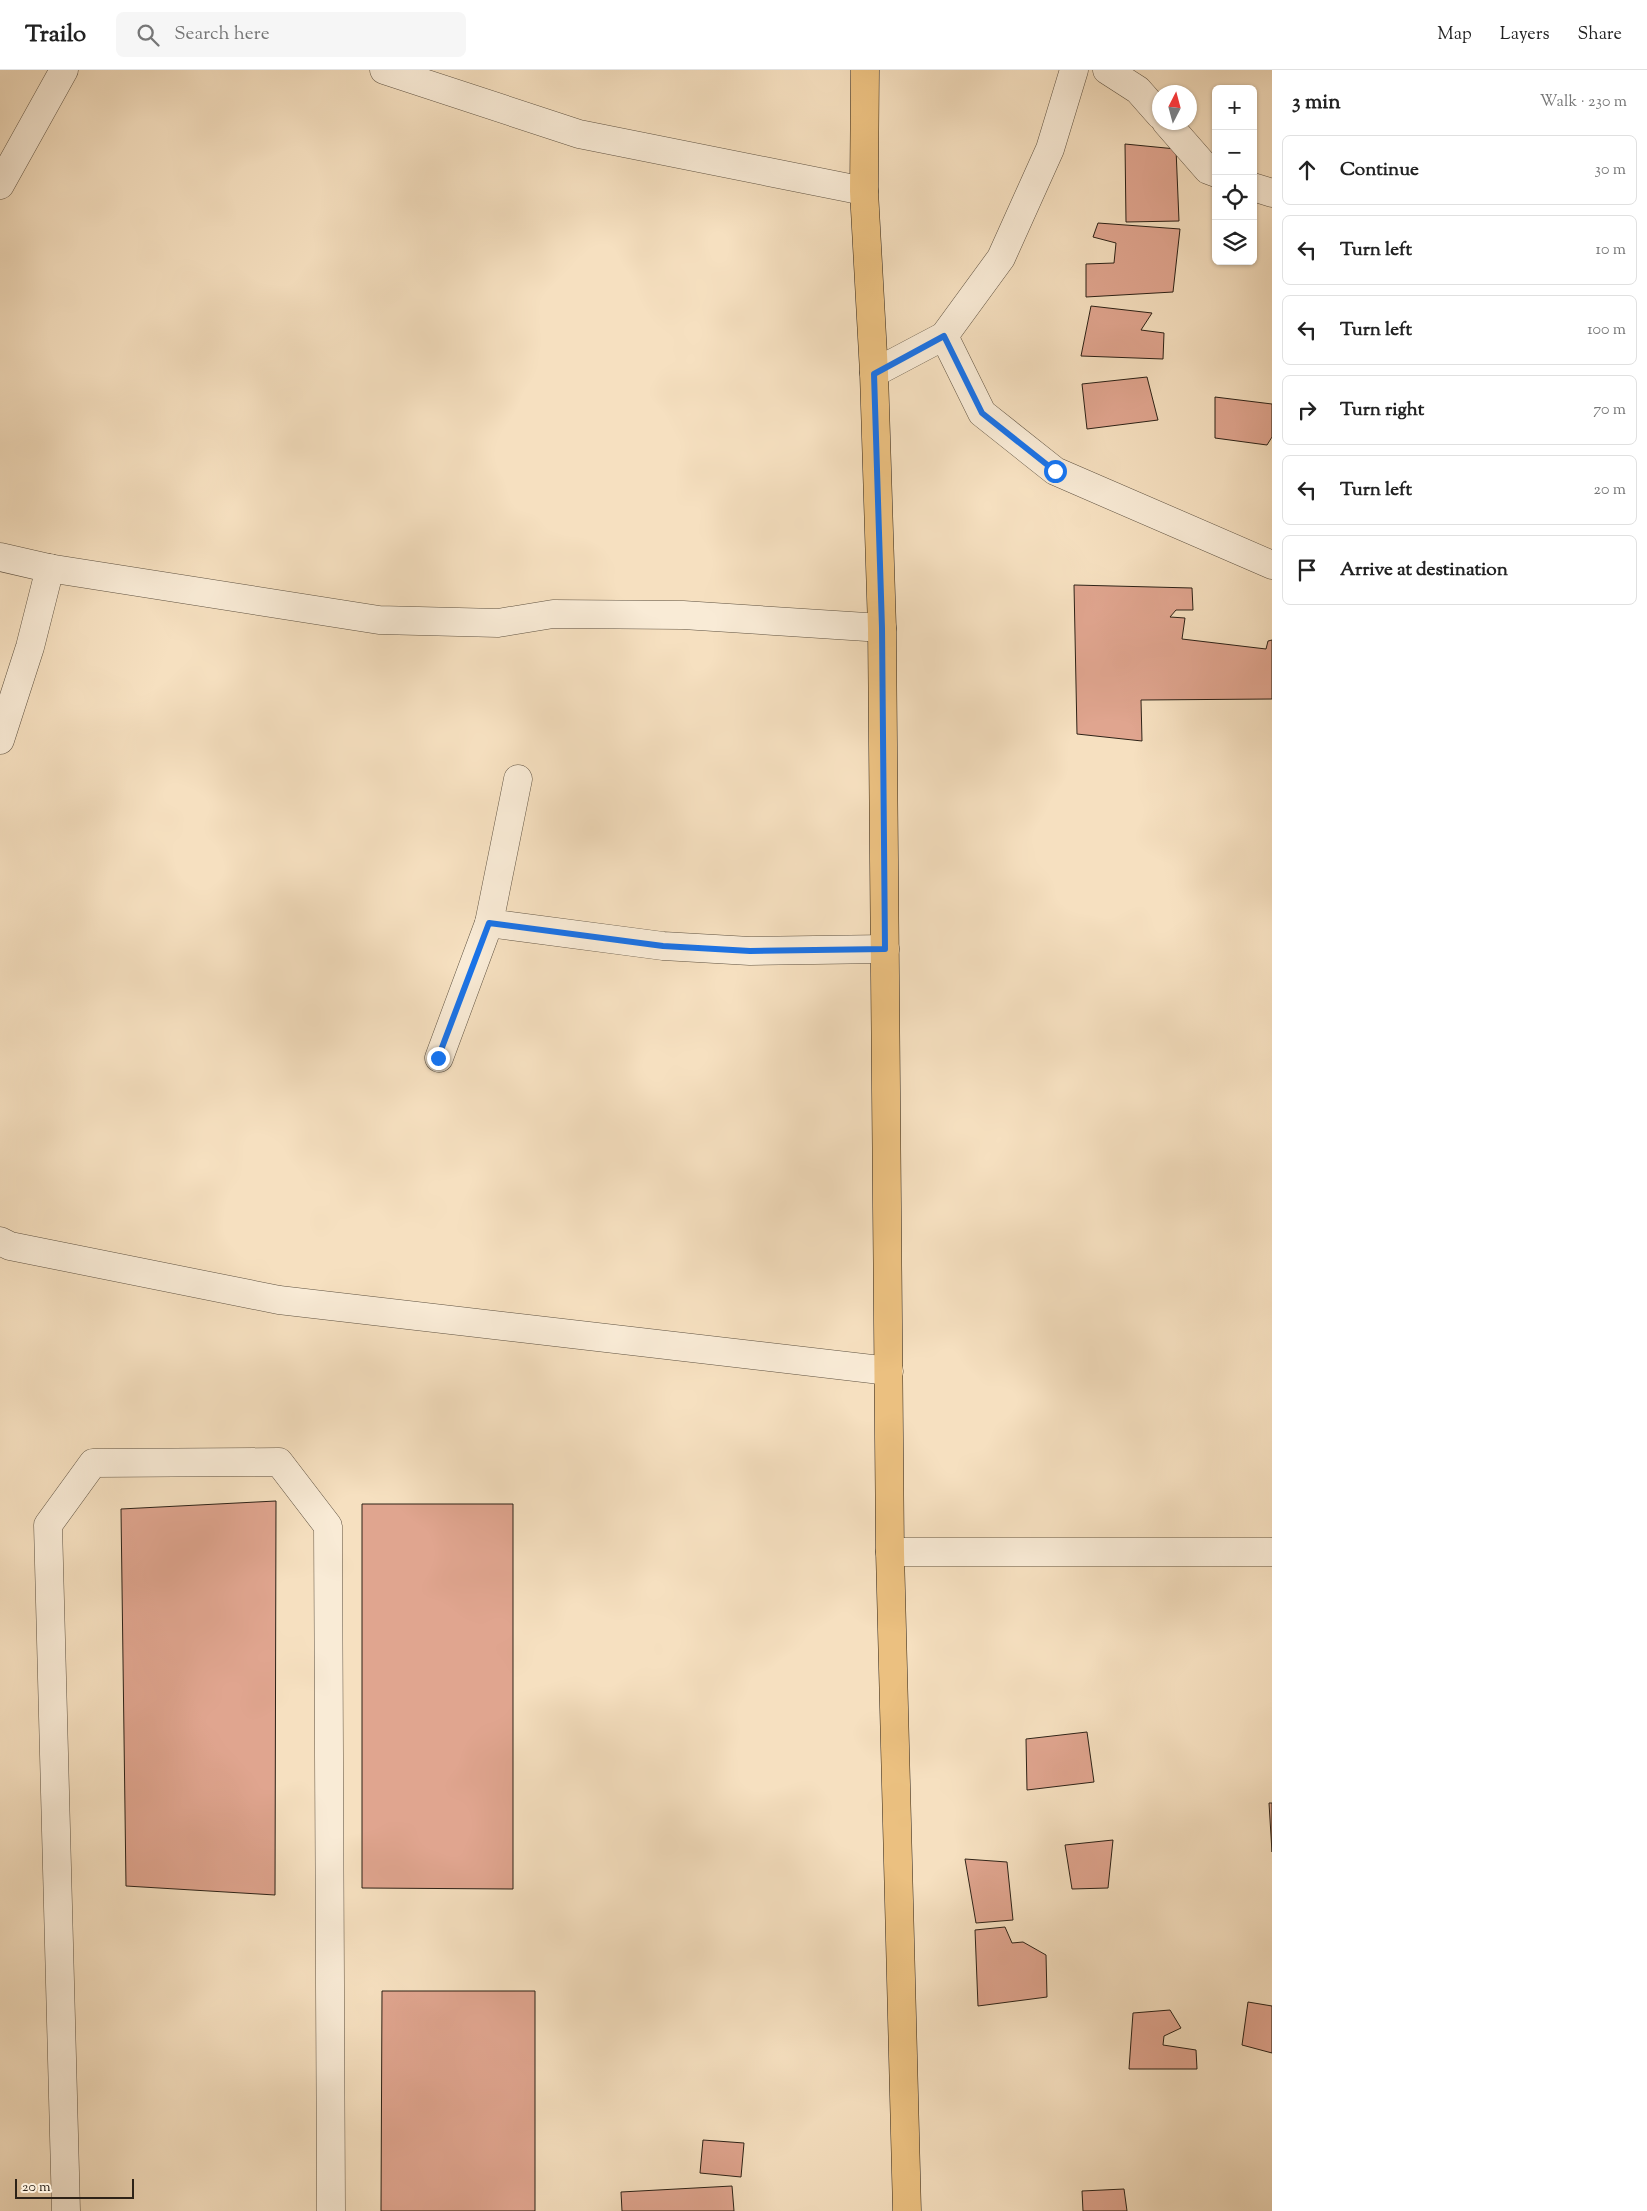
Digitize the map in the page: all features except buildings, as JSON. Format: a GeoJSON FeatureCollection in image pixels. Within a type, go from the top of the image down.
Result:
{"type":"FeatureCollection","features":[{"type":"Feature","properties":{"kind":"main road"},"geometry":{"type":"LineString","coordinates":[[865,70],[864,191],[874,374],[882,628],[890,1552],[907,2211]]}},
{"type":"Feature","properties":{"kind":"street"},"geometry":{"type":"LineString","coordinates":[[0,185],[64,70]]}},
{"type":"Feature","properties":{"kind":"street"},"geometry":{"type":"LineString","coordinates":[[384,70],[579,134],[864,191]]}},
{"type":"Feature","properties":{"kind":"street"},"geometry":{"type":"LineString","coordinates":[[874,374],[944,336],[1001,258],[1050,149],[1074,70]]}},
{"type":"Feature","properties":{"kind":"street"},"geometry":{"type":"LineString","coordinates":[[1107,70],[1138,90],[1152,106]]}},
{"type":"Feature","properties":{"kind":"street"},"geometry":{"type":"LineString","coordinates":[[1173,130],[1208,170],[1212,172]]}},
{"type":"Feature","properties":{"kind":"street"},"geometry":{"type":"LineString","coordinates":[[1257,188],[1272,193]]}},
{"type":"Feature","properties":{"kind":"street"},"geometry":{"type":"LineString","coordinates":[[944,336],[982,413],[1055,471],[1272,565]]}},
{"type":"Feature","properties":{"kind":"street"},"geometry":{"type":"LineString","coordinates":[[0,556],[50,568],[379,620],[498,624],[553,614],[683,615],[882,628]]}},
{"type":"Feature","properties":{"kind":"street"},"geometry":{"type":"LineString","coordinates":[[0,740],[30,648],[50,568]]}},
{"type":"Feature","properties":{"kind":"street"},"geometry":{"type":"LineString","coordinates":[[438,1058],[489,923],[518,778]]}},
{"type":"Feature","properties":{"kind":"street"},"geometry":{"type":"LineString","coordinates":[[489,923],[663,946],[750,951],[885,949]]}},
{"type":"Feature","properties":{"kind":"street"},"geometry":{"type":"LineString","coordinates":[[3,1247],[279,1300],[888,1371]]}},
{"type":"Feature","properties":{"kind":"street"},"geometry":{"type":"LineString","coordinates":[[66,2211],[48,1525],[93,1464],[269,1462],[278,1462],[328,1526],[331,2211]]}},
{"type":"Feature","properties":{"kind":"street"},"geometry":{"type":"LineString","coordinates":[[890,1552],[1272,1552]]}},
{"type":"Feature","properties":{"kind":"route"},"geometry":{"type":"LineString","coordinates":[[438,1058],[489,923],[663,946],[750,951],[885,949],[882,628],[874,374],[944,336],[982,413],[1055,471]]}}]}
